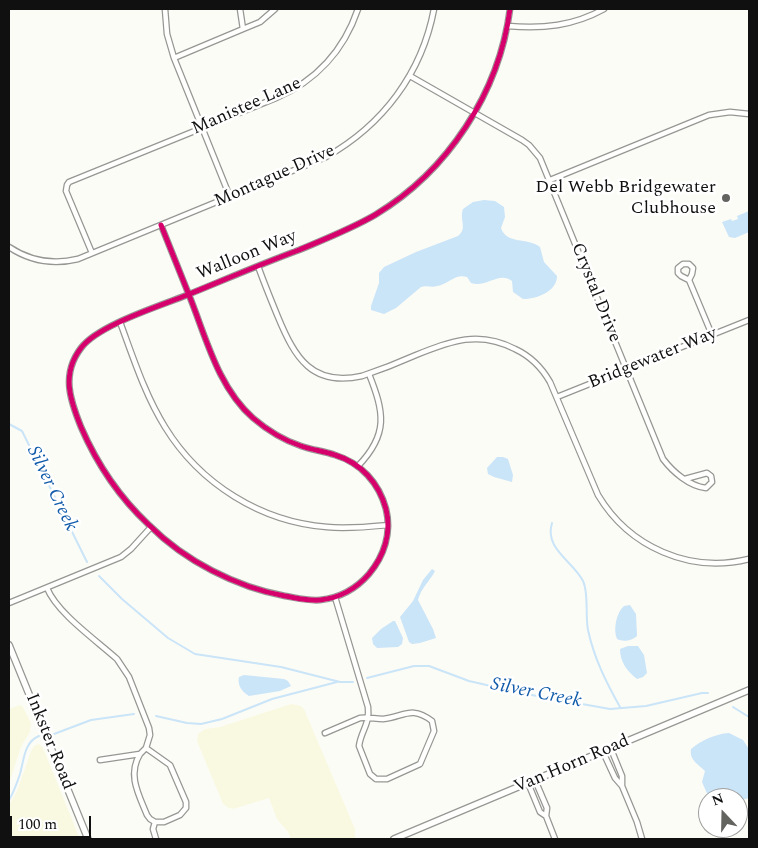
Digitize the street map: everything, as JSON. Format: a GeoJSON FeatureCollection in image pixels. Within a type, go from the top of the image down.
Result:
{"type":"FeatureCollection","features":[{"type":"Feature","properties":{"kind":"street"},"geometry":{"type":"LineString","coordinates":[[165,9],[167,34],[174,58],[230,197]]}},
{"type":"Feature","properties":{"kind":"street"},"geometry":{"type":"LineString","coordinates":[[240,9],[243,29]]}},
{"type":"Feature","properties":{"kind":"street"},"geometry":{"type":"LineString","coordinates":[[174,58],[263,20],[275,9]]}},
{"type":"Feature","properties":{"kind":"street","name":"Manistee Lane"},"geometry":{"type":"LineString","coordinates":[[92,253],[67,193],[67,184],[76,178],[281,96],[313,77],[342,44],[358,9]]}},
{"type":"Feature","properties":{"kind":"street","name":"Montague Drive"},"geometry":{"type":"LineString","coordinates":[[9,247],[24,256],[50,262],[70,261],[316,162],[346,145],[390,105],[410,76],[427,38],[434,9]]}},
{"type":"Feature","properties":{"kind":"street","name":"Walloon Way"},"geometry":{"type":"LineString","coordinates":[[334,597],[319,600],[296,598],[269,592],[236,581],[190,557],[151,527],[119,492],[100,464],[83,430],[70,394],[72,366],[82,347],[97,332],[344,231],[392,204],[437,164],[452,147],[475,113],[494,70],[508,26],[510,9]]}},
{"type":"Feature","properties":{"kind":"street"},"geometry":{"type":"LineString","coordinates":[[508,26],[539,28],[566,24],[586,18],[604,9]]}},
{"type":"Feature","properties":{"kind":"street","name":"Crystal Drive"},"geometry":{"type":"LineString","coordinates":[[410,76],[529,145],[540,158],[663,459],[676,474],[685,479],[704,488],[709,487],[712,482],[711,476],[707,474],[685,479]]}},
{"type":"Feature","properties":{"kind":"street"},"geometry":{"type":"LineString","coordinates":[[550,180],[710,115],[730,112],[749,114]]}},
{"type":"Feature","properties":{"kind":"street"},"geometry":{"type":"LineString","coordinates":[[161,225],[222,376],[233,395],[245,410],[261,424],[284,439],[309,449],[346,458],[358,466],[379,490],[386,511],[388,525],[384,549],[372,571],[360,584],[334,597],[366,697],[368,718],[359,746],[371,776],[376,780],[383,780],[420,764],[434,731],[432,721],[410,712],[388,718],[368,718],[360,718],[325,733]]}},
{"type":"Feature","properties":{"kind":"street"},"geometry":{"type":"LineString","coordinates":[[258,266],[292,348],[302,361],[321,374],[348,379],[368,374],[450,342],[466,339],[486,339],[511,346],[534,362],[547,377],[598,495],[609,512],[629,532],[656,550],[679,558],[698,562],[720,563],[749,559]]}},
{"type":"Feature","properties":{"kind":"street"},"geometry":{"type":"LineString","coordinates":[[689,280],[712,335]]}},
{"type":"Feature","properties":{"kind":"street","name":"Bridgewater Way"},"geometry":{"type":"LineString","coordinates":[[557,397],[749,320]]}},
{"type":"Feature","properties":{"kind":"street"},"geometry":{"type":"LineString","coordinates":[[120,322],[150,397],[165,427],[186,456],[219,486],[260,510],[296,522],[340,528],[388,525]]}},
{"type":"Feature","properties":{"kind":"street"},"geometry":{"type":"LineString","coordinates":[[358,466],[374,445],[380,427],[380,404],[368,374]]}},
{"type":"Feature","properties":{"kind":"street"},"geometry":{"type":"LineString","coordinates":[[9,603],[121,557],[151,527]]}},
{"type":"Feature","properties":{"kind":"street"},"geometry":{"type":"LineString","coordinates":[[47,588],[59,608],[117,658],[124,668],[148,724],[150,735],[146,748],[140,754],[134,768],[134,781],[150,820],[164,822],[180,815],[186,808],[186,802],[170,765],[146,748]]}},
{"type":"Feature","properties":{"kind":"street","name":"Inkster Road"},"geometry":{"type":"LineString","coordinates":[[9,645],[88,839]]}},
{"type":"Feature","properties":{"kind":"street","name":"Van Horn Road"},"geometry":{"type":"LineString","coordinates":[[394,839],[749,690]]}},
{"type":"Feature","properties":{"kind":"street"},"geometry":{"type":"LineString","coordinates":[[611,749],[622,776],[622,786]]}},
{"type":"Feature","properties":{"kind":"street"},"geometry":{"type":"LineString","coordinates":[[603,752],[614,778],[622,786],[642,839]]}},
{"type":"Feature","properties":{"kind":"street"},"geometry":{"type":"LineString","coordinates":[[100,760],[140,754]]}},
{"type":"Feature","properties":{"kind":"street"},"geometry":{"type":"LineString","coordinates":[[536,780],[547,808],[546,816],[555,839]]}},
{"type":"Feature","properties":{"kind":"street"},"geometry":{"type":"LineString","coordinates":[[528,783],[540,812],[546,816]]}},
{"type":"Feature","properties":{"kind":"street"},"geometry":{"type":"LineString","coordinates":[[155,822],[153,829],[156,839]]}},
{"type":"Feature","properties":{"kind":"green space"},"geometry":{"type":"Polygon","coordinates":[[[291,704],[301,706],[304,709],[355,829],[355,839],[291,839],[288,832],[277,819],[269,798],[233,809],[223,804],[197,741],[198,734],[205,729],[220,727],[291,704]]]}},
{"type":"Feature","properties":{"kind":"green space"},"geometry":{"type":"Polygon","coordinates":[[[20,705],[23,707],[31,723],[30,732],[21,747],[9,784],[9,709],[20,705]]]}},
{"type":"Feature","properties":{"kind":"green space"},"geometry":{"type":"Polygon","coordinates":[[[39,744],[43,748],[80,839],[9,839],[9,805],[17,791],[31,751],[34,746],[39,744]]]}},
{"type":"Feature","properties":{"kind":"water"},"geometry":{"type":"Polygon","coordinates":[[[495,201],[504,207],[505,217],[501,228],[508,237],[540,247],[544,262],[557,276],[554,286],[550,290],[534,298],[523,299],[513,292],[512,281],[507,278],[477,284],[471,283],[467,277],[459,276],[435,287],[421,287],[396,308],[384,314],[371,310],[379,283],[379,273],[384,267],[458,236],[463,227],[463,209],[473,202],[495,201]]]}},
{"type":"Feature","properties":{"kind":"water"},"geometry":{"type":"Polygon","coordinates":[[[749,211],[749,232],[735,238],[729,237],[722,222],[738,219],[737,216],[749,211]]]}},
{"type":"Feature","properties":{"kind":"water"},"geometry":{"type":"Polygon","coordinates":[[[497,457],[508,459],[513,475],[512,482],[488,474],[487,468],[497,457]]]}},
{"type":"Feature","properties":{"kind":"water"},"geometry":{"type":"Polygon","coordinates":[[[432,569],[435,571],[418,600],[436,638],[412,644],[409,642],[400,617],[413,601],[423,580],[432,569]]]}},
{"type":"Feature","properties":{"kind":"water"},"geometry":{"type":"Polygon","coordinates":[[[630,605],[636,614],[637,636],[630,640],[619,640],[615,631],[617,617],[624,606],[630,605]]]}},
{"type":"Feature","properties":{"kind":"water"},"geometry":{"type":"Polygon","coordinates":[[[395,621],[403,638],[402,644],[398,647],[377,648],[373,644],[372,638],[395,621]]]}},
{"type":"Feature","properties":{"kind":"water"},"geometry":{"type":"Polygon","coordinates":[[[628,646],[638,646],[644,655],[647,673],[643,677],[637,679],[623,662],[620,649],[628,646]]]}},
{"type":"Feature","properties":{"kind":"water"},"geometry":{"type":"Polygon","coordinates":[[[244,675],[284,679],[291,686],[280,691],[249,696],[239,685],[239,677],[244,675]]]}},
{"type":"Feature","properties":{"kind":"water"},"geometry":{"type":"Polygon","coordinates":[[[729,733],[743,740],[749,749],[749,798],[748,788],[705,788],[702,782],[705,771],[691,756],[691,749],[704,740],[729,733]]]}},
{"type":"Feature","properties":{"kind":"waterway","name":"Silver Creek"},"geometry":{"type":"LineString","coordinates":[[9,424],[22,431],[87,562]]}},
{"type":"Feature","properties":{"kind":"waterway"},"geometry":{"type":"LineString","coordinates":[[552,523],[552,540],[556,548],[578,574],[585,586],[588,630],[601,670],[620,707]]}},
{"type":"Feature","properties":{"kind":"waterway","name":"Silver Creek"},"geometry":{"type":"LineString","coordinates":[[99,576],[122,599],[168,638],[195,654],[281,667],[340,682],[353,682]]}},
{"type":"Feature","properties":{"kind":"waterway","name":"Silver Creek"},"geometry":{"type":"LineString","coordinates":[[367,678],[414,666],[429,666],[469,681],[526,694],[610,709],[646,706],[708,693]]}},
{"type":"Feature","properties":{"kind":"waterway"},"geometry":{"type":"LineString","coordinates":[[156,716],[201,724],[222,719],[272,699],[337,682]]}},
{"type":"Feature","properties":{"kind":"waterway","name":"Silver Creek"},"geometry":{"type":"LineString","coordinates":[[733,707],[749,717]]}},
{"type":"Feature","properties":{"kind":"waterway"},"geometry":{"type":"LineString","coordinates":[[54,734],[91,720],[134,714]]}},
{"type":"Feature","properties":{"kind":"waterway"},"geometry":{"type":"LineString","coordinates":[[9,800],[18,781],[27,747],[30,742],[39,736]]}},
{"type":"Feature","properties":{"kind":"cycle path"},"geometry":{"type":"LineString","coordinates":[[161,225],[184,281],[187,291],[191,300],[215,363],[231,393],[241,406],[258,422],[282,438],[294,444],[335,455],[353,463],[368,475],[379,491],[388,518],[383,552],[369,574],[347,592],[327,599],[316,600],[267,592],[212,571],[163,538],[128,503],[110,480],[94,454],[81,427],[71,397],[69,387],[71,368],[81,348],[89,340],[115,324],[187,295],[201,289],[257,266],[338,234],[375,215],[401,197],[447,153],[466,127],[482,99],[495,70],[504,40],[510,9]]}},
{"type":"Feature","properties":{"kind":"place","name":"Del Webb Bridgewater Clubhouse"},"geometry":{"type":"Point","coordinates":[726,198]}}]}
